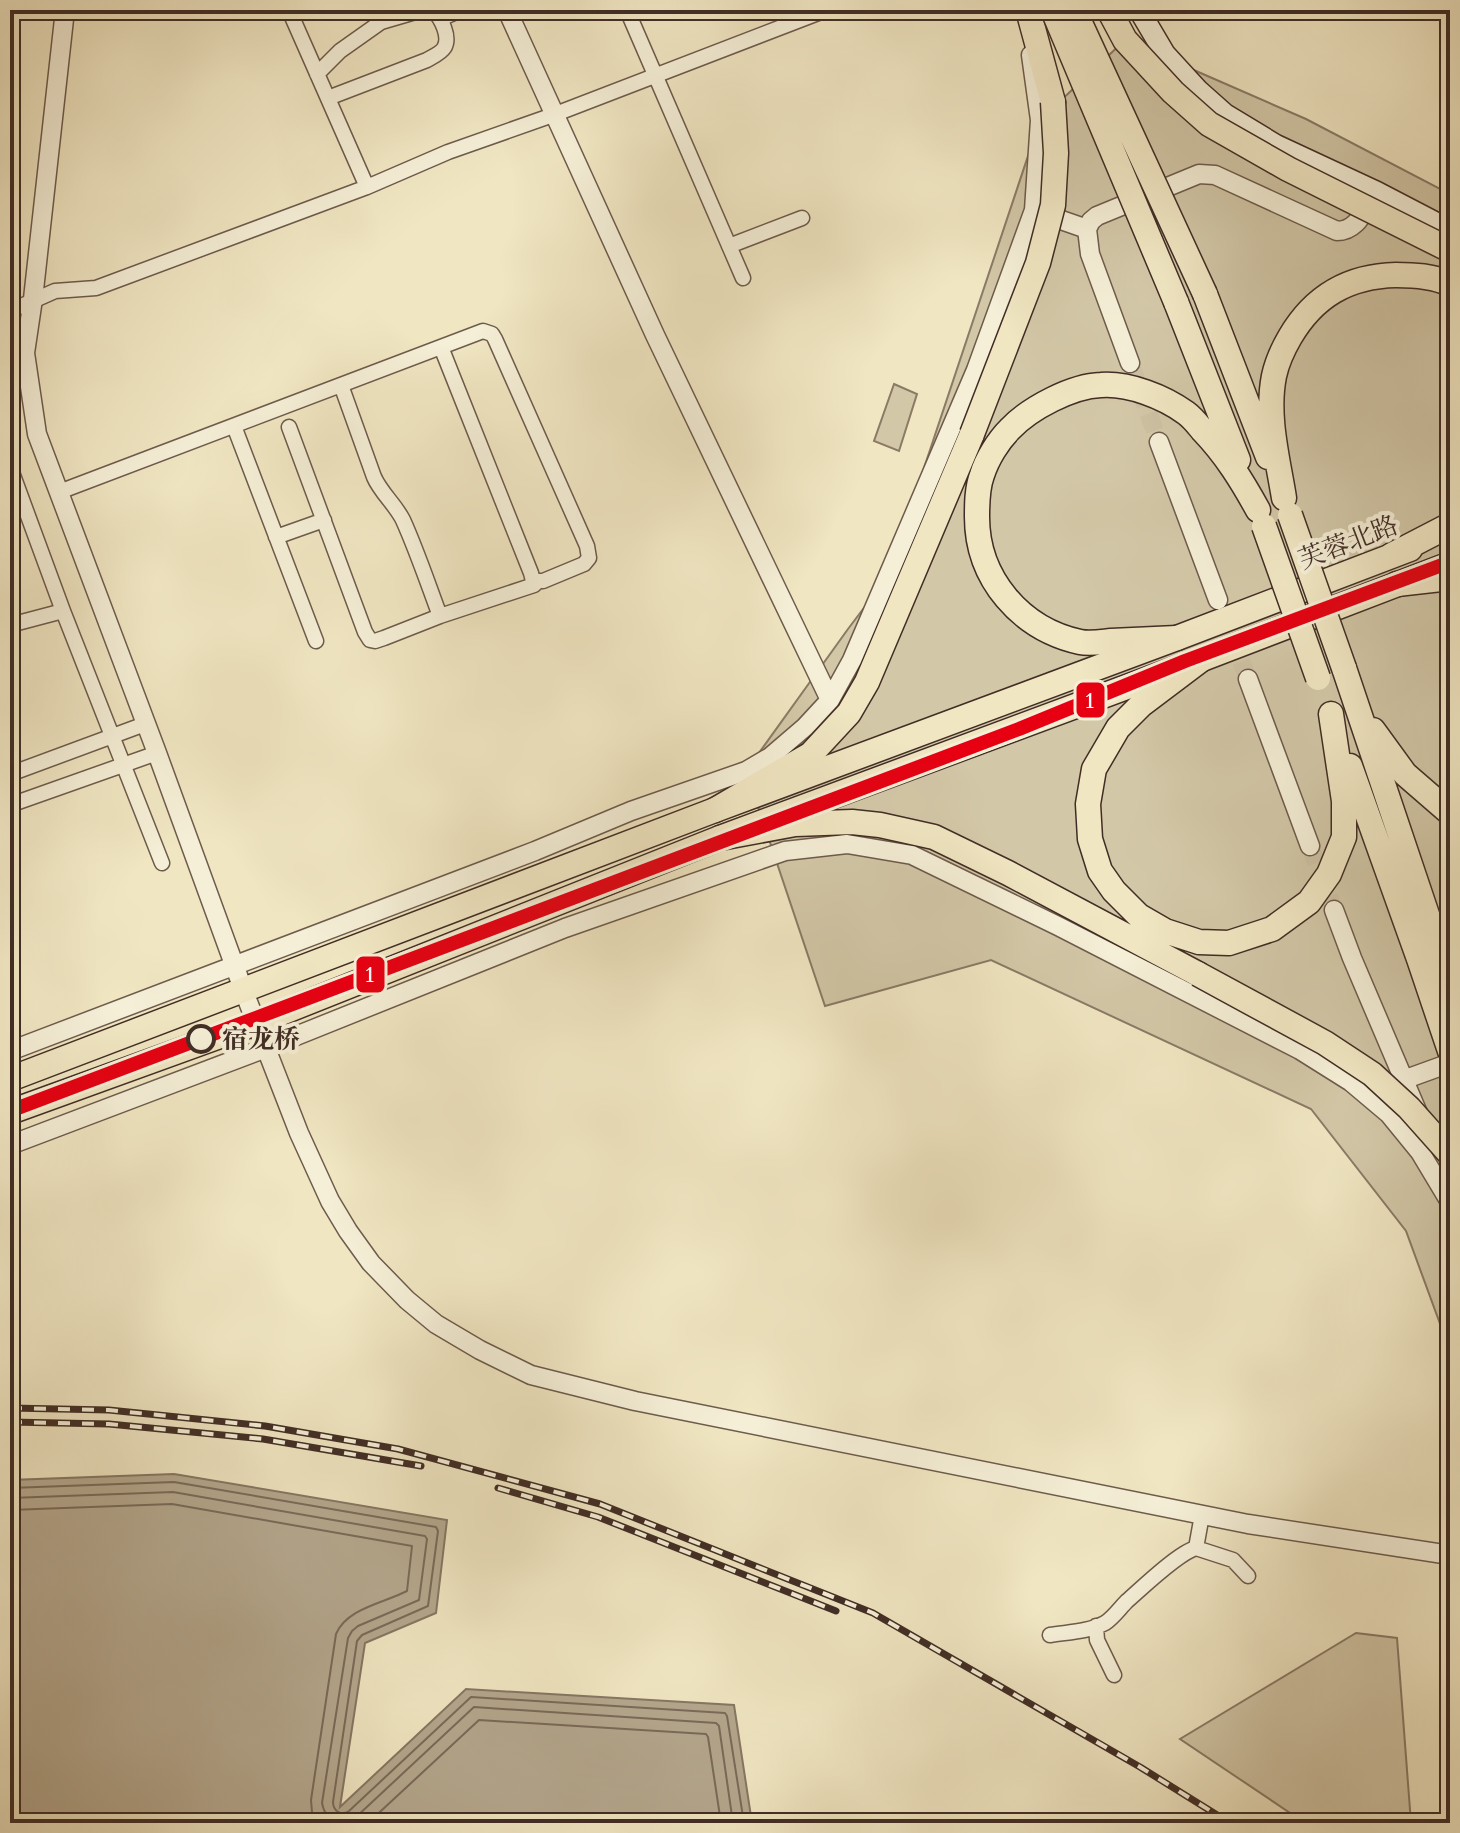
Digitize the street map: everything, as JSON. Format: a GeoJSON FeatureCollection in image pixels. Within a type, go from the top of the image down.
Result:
{"type":"FeatureCollection","features":[{"type":"Feature","properties":{"kind":"main road"},"geometry":{"type":"LineString","coordinates":[[10,1079],[715,810],[811,754],[849,713],[867,682],[972,434],[1038,263],[1053,205],[1056,153],[1053,102],[1028,10]]}},
{"type":"Feature","properties":{"kind":"main road"},"geometry":{"type":"LineString","coordinates":[[1053,10],[1176,302],[1261,518],[1331,714],[1429,955],[1450,983]]}},
{"type":"Feature","properties":{"kind":"main road"},"geometry":{"type":"LineString","coordinates":[[1074,10],[1205,294],[1287,507],[1359,711],[1429,955],[1450,1051]]}},
{"type":"Feature","properties":{"kind":"main road"},"geometry":{"type":"LineString","coordinates":[[1109,10],[1125,40],[1173,92],[1209,124],[1288,169],[1450,250]]}},
{"type":"Feature","properties":{"kind":"main road"},"geometry":{"type":"LineString","coordinates":[[1139,10],[1165,54],[1225,114],[1276,145],[1450,230]]}},
{"type":"Feature","properties":{"kind":"main road"},"geometry":{"type":"LineString","coordinates":[[1287,507],[1274,434],[1274,375],[1282,351],[1310,308],[1336,288],[1386,275],[1414,275],[1450,284]]}},
{"type":"Feature","properties":{"kind":"main road"},"geometry":{"type":"LineString","coordinates":[[1177,638],[1084,643],[1057,635],[1027,619],[1006,600],[990,574],[977,530],[981,476],[995,448],[1010,428],[1039,406],[1071,391],[1101,384],[1128,387],[1188,414],[1236,471],[1261,518]]}},
{"type":"Feature","properties":{"kind":"main road"},"geometry":{"type":"LineString","coordinates":[[1392,555],[1450,525]]}},
{"type":"Feature","properties":{"kind":"main road","name":"芙蓉北路"},"geometry":{"type":"LineString","coordinates":[[715,810],[1450,534]]}},
{"type":"Feature","properties":{"kind":"main road"},"geometry":{"type":"LineString","coordinates":[[10,1112],[256,1023],[720,838],[1450,564]]}},
{"type":"Feature","properties":{"kind":"main road"},"geometry":{"type":"LineString","coordinates":[[1397,584],[1450,578]]}},
{"type":"Feature","properties":{"kind":"main road"},"geometry":{"type":"LineString","coordinates":[[1202,659],[1141,705],[1118,728],[1094,769],[1088,804],[1090,839],[1100,871],[1114,891],[1139,916],[1165,931],[1199,942],[1229,943],[1272,929],[1309,902],[1329,874],[1344,837],[1344,801],[1331,714]]}},
{"type":"Feature","properties":{"kind":"main road"},"geometry":{"type":"LineString","coordinates":[[1359,711],[1405,774],[1450,813]]}},
{"type":"Feature","properties":{"kind":"main road"},"geometry":{"type":"LineString","coordinates":[[720,838],[795,824],[852,822],[934,837],[1008,873],[1325,1043],[1372,1074],[1409,1108],[1450,1154]]}},
{"type":"Feature","properties":{"kind":"street"},"geometry":{"type":"LineString","coordinates":[[65,10],[25,353],[37,434],[243,989],[313,1168],[330,1201],[371,1263],[436,1324],[531,1375],[635,1401],[1202,1515],[1450,1555]]}},
{"type":"Feature","properties":{"kind":"street"},"geometry":{"type":"LineString","coordinates":[[289,10],[367,187]]}},
{"type":"Feature","properties":{"kind":"street"},"geometry":{"type":"LineString","coordinates":[[317,74],[340,51],[381,22],[422,10]]}},
{"type":"Feature","properties":{"kind":"street"},"geometry":{"type":"LineString","coordinates":[[328,98],[439,53],[445,47],[446,37],[436,14],[461,10]]}},
{"type":"Feature","properties":{"kind":"street"},"geometry":{"type":"LineString","coordinates":[[507,10],[661,349],[830,700]]}},
{"type":"Feature","properties":{"kind":"street"},"geometry":{"type":"LineString","coordinates":[[627,10],[743,278]]}},
{"type":"Feature","properties":{"kind":"street"},"geometry":{"type":"LineString","coordinates":[[10,311],[55,291],[96,288],[826,10]]}},
{"type":"Feature","properties":{"kind":"street"},"geometry":{"type":"LineString","coordinates":[[10,1051],[535,851],[631,811],[746,771],[770,757],[805,727],[830,700],[852,660],[976,370],[1034,210],[1040,120],[1031,53],[1017,10]]}},
{"type":"Feature","properties":{"kind":"street"},"geometry":{"type":"LineString","coordinates":[[1130,363],[1090,254],[1087,229],[1091,221],[1108,210],[1199,174],[1215,175],[1337,231],[1354,226],[1377,192]]}},
{"type":"Feature","properties":{"kind":"street"},"geometry":{"type":"LineString","coordinates":[[1034,210],[1087,229]]}},
{"type":"Feature","properties":{"kind":"street"},"geometry":{"type":"LineString","coordinates":[[729,246],[802,218]]}},
{"type":"Feature","properties":{"kind":"street"},"geometry":{"type":"LineString","coordinates":[[59,492],[483,331],[492,334],[587,546],[589,558],[584,564],[534,585],[384,638],[370,640],[289,427]]}},
{"type":"Feature","properties":{"kind":"street"},"geometry":{"type":"LineString","coordinates":[[441,347],[534,585]]}},
{"type":"Feature","properties":{"kind":"street"},"geometry":{"type":"LineString","coordinates":[[10,394],[17,376],[28,369]]}},
{"type":"Feature","properties":{"kind":"street"},"geometry":{"type":"LineString","coordinates":[[341,385],[374,477],[404,521],[440,616]]}},
{"type":"Feature","properties":{"kind":"street"},"geometry":{"type":"LineString","coordinates":[[234,426],[316,641]]}},
{"type":"Feature","properties":{"kind":"street"},"geometry":{"type":"LineString","coordinates":[[1159,442],[1218,600]]}},
{"type":"Feature","properties":{"kind":"street"},"geometry":{"type":"LineString","coordinates":[[10,467],[162,863]]}},
{"type":"Feature","properties":{"kind":"street"},"geometry":{"type":"LineString","coordinates":[[276,537],[324,520]]}},
{"type":"Feature","properties":{"kind":"street"},"geometry":{"type":"LineString","coordinates":[[10,625],[63,611]]}},
{"type":"Feature","properties":{"kind":"street"},"geometry":{"type":"LineString","coordinates":[[1248,679],[1310,846]]}},
{"type":"Feature","properties":{"kind":"street"},"geometry":{"type":"LineString","coordinates":[[10,774],[145,724]]}},
{"type":"Feature","properties":{"kind":"street"},"geometry":{"type":"LineString","coordinates":[[10,805],[157,753]]}},
{"type":"Feature","properties":{"kind":"street"},"geometry":{"type":"LineString","coordinates":[[10,1145],[266,1048],[580,923],[785,851],[847,844],[912,855],[1300,1050],[1351,1082],[1389,1114],[1420,1152],[1450,1202]]}},
{"type":"Feature","properties":{"kind":"street"},"geometry":{"type":"LineString","coordinates":[[1334,910],[1403,1080],[1450,1185]]}},
{"type":"Feature","properties":{"kind":"street"},"geometry":{"type":"LineString","coordinates":[[1403,1080],[1450,1063]]}},
{"type":"Feature","properties":{"kind":"street"},"geometry":{"type":"LineString","coordinates":[[1196,1548],[1202,1515]]}},
{"type":"Feature","properties":{"kind":"street"},"geometry":{"type":"LineString","coordinates":[[1050,1635],[1107,1622],[1190,1549],[1196,1548],[1233,1560],[1248,1576]]}},
{"type":"Feature","properties":{"kind":"street"},"geometry":{"type":"LineString","coordinates":[[1096,1626],[1097,1640],[1114,1675]]}},
{"type":"Feature","properties":{"kind":"shaded area"},"geometry":{"type":"Polygon","coordinates":[[[1125,40],[1306,119],[1450,194],[1450,1351],[1406,1231],[1311,1109],[991,960],[825,1006],[746,771],[888,576],[1040,120],[1125,40]]]}},
{"type":"Feature","properties":{"kind":"shaded area"},"geometry":{"type":"Polygon","coordinates":[[[894,384],[917,394],[899,451],[874,441],[894,384]]]}},
{"type":"Feature","properties":{"kind":"shaded area"},"geometry":{"type":"Polygon","coordinates":[[[1356,1633],[1397,1638],[1411,1823],[1305,1823],[1180,1739],[1356,1633]]]}},
{"type":"Feature","properties":{"kind":"water"},"geometry":{"type":"Polygon","coordinates":[[[174,1474],[447,1520],[436,1613],[365,1643],[340,1807],[466,1689],[734,1705],[752,1823],[10,1823],[10,1480],[174,1474]]]}},
{"type":"Feature","properties":{"kind":"tunnel"},"geometry":{"type":"LineString","coordinates":[[1130,363],[1159,442]]}},
{"type":"Feature","properties":{"kind":"tunnel"},"geometry":{"type":"LineString","coordinates":[[1222,611],[1248,679]]}},
{"type":"Feature","properties":{"kind":"tunnel"},"geometry":{"type":"LineString","coordinates":[[1310,846],[1334,910]]}},
{"type":"Feature","properties":{"kind":"railway"},"geometry":{"type":"LineString","coordinates":[[10,1408],[109,1410],[265,1426],[398,1449],[600,1504],[873,1613],[1140,1767],[1230,1823]]}},
{"type":"Feature","properties":{"kind":"railway"},"geometry":{"type":"LineString","coordinates":[[10,1422],[109,1424],[263,1439],[421,1466]]}},
{"type":"Feature","properties":{"kind":"railway"},"geometry":{"type":"LineString","coordinates":[[498,1488],[598,1517],[836,1611]]}},
{"type":"Feature","properties":{"kind":"transit line","name":"1"},"geometry":{"type":"LineString","coordinates":[[10,1111],[1019,729],[1185,661],[1450,562]]}},
{"type":"Feature","properties":{"kind":"place","name":"宿龙桥"},"geometry":{"type":"Point","coordinates":[201,1039]}}]}
